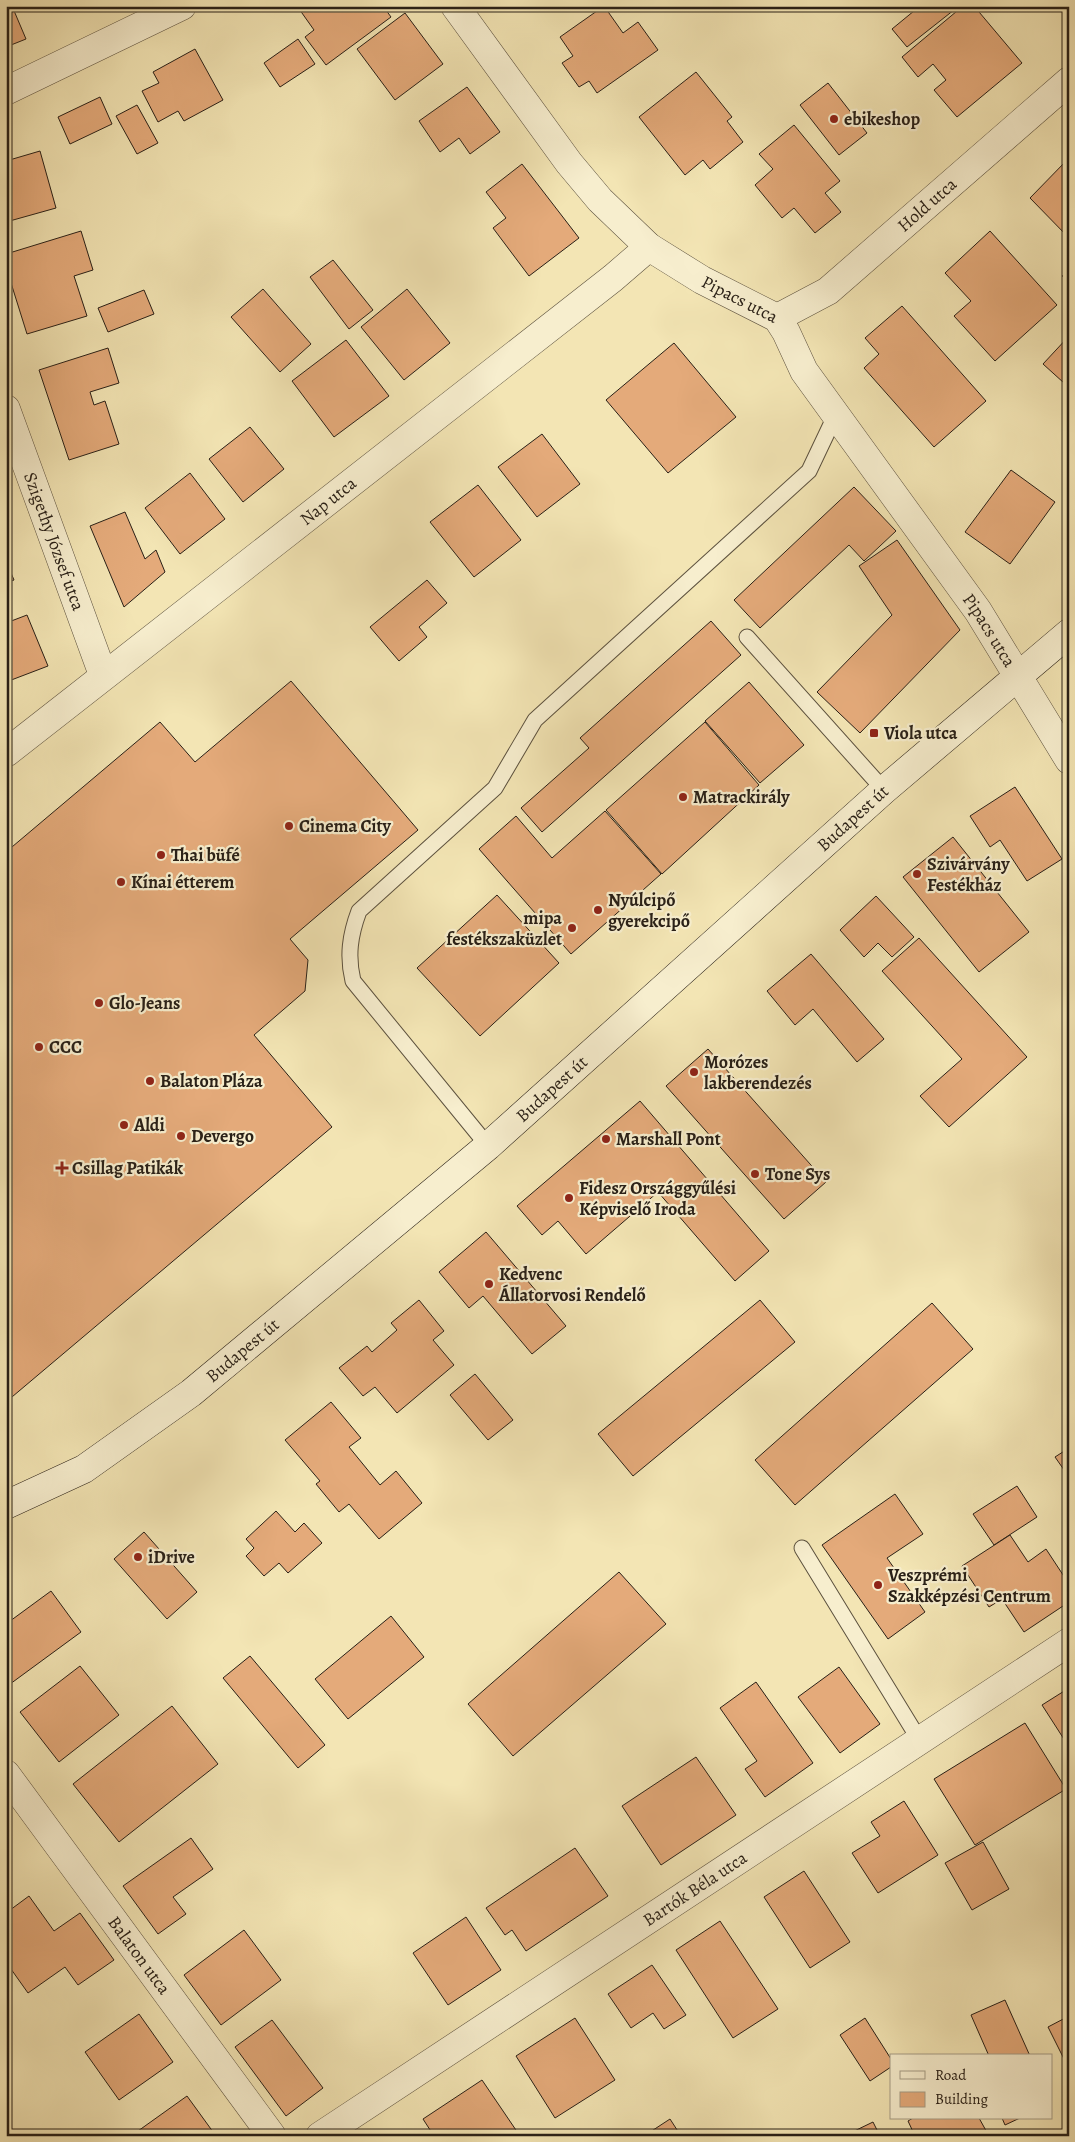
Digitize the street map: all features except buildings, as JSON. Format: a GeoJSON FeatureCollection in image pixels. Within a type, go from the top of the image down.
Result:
{"type":"FeatureCollection","features":[{"type":"Feature","properties":{"kind":"street"},"geometry":{"type":"LineString","coordinates":[[6,91],[182,6]]}},
{"type":"Feature","properties":{"kind":"street","name":"Pipacs utca"},"geometry":{"type":"LineString","coordinates":[[455,6],[569,163],[600,200],[649,247],[702,280],[777,318],[786,332],[804,371],[978,611],[1018,677]]}},
{"type":"Feature","properties":{"kind":"street","name":"Hold utca"},"geometry":{"type":"LineString","coordinates":[[777,318],[828,291],[1069,81]]}},
{"type":"Feature","properties":{"kind":"street","name":"Nap utca"},"geometry":{"type":"LineString","coordinates":[[6,753],[103,675],[613,278],[649,247]]}},
{"type":"Feature","properties":{"kind":"street","name":"Szigethy József utca"},"geometry":{"type":"LineString","coordinates":[[6,409],[103,675]]}},
{"type":"Feature","properties":{"kind":"street","name":"Budapest út"},"geometry":{"type":"LineString","coordinates":[[6,1505],[84,1469],[191,1393],[488,1146],[884,790],[1069,634]]}},
{"type":"Feature","properties":{"kind":"street"},"geometry":{"type":"LineString","coordinates":[[1018,677],[1069,760]]}},
{"type":"Feature","properties":{"kind":"street","name":"Bartók Béla utca"},"geometry":{"type":"LineString","coordinates":[[320,2136],[1069,1642]]}},
{"type":"Feature","properties":{"kind":"street","name":"Balaton utca"},"geometry":{"type":"LineString","coordinates":[[6,1774],[272,2136]]}},
{"type":"Feature","properties":{"kind":"lane"},"geometry":{"type":"LineString","coordinates":[[488,1146],[353,981],[348,948],[352,929],[359,911],[495,788],[535,720],[809,471],[836,414]]}},
{"type":"Feature","properties":{"kind":"lane"},"geometry":{"type":"LineString","coordinates":[[747,637],[884,790]]}},
{"type":"Feature","properties":{"kind":"lane"},"geometry":{"type":"LineString","coordinates":[[802,1548],[920,1741]]}},
{"type":"Feature","properties":{"kind":"place","name":"ebikeshop"},"geometry":{"type":"Point","coordinates":[834,119]}},
{"type":"Feature","properties":{"kind":"place","name":"Viola utca"},"geometry":{"type":"Point","coordinates":[874,733]}},
{"type":"Feature","properties":{"kind":"place","name":"Matrackirály"},"geometry":{"type":"Point","coordinates":[683,797]}},
{"type":"Feature","properties":{"kind":"place","name":"Cinema City"},"geometry":{"type":"Point","coordinates":[289,826]}},
{"type":"Feature","properties":{"kind":"place","name":"Thai büfé"},"geometry":{"type":"Point","coordinates":[161,855]}},
{"type":"Feature","properties":{"kind":"place","name":"Szivárvány Festékház"},"geometry":{"type":"Point","coordinates":[917,874]}},
{"type":"Feature","properties":{"kind":"place","name":"Kínai étterem"},"geometry":{"type":"Point","coordinates":[121,882]}},
{"type":"Feature","properties":{"kind":"place","name":"Nyúlcipő gyerekcipő"},"geometry":{"type":"Point","coordinates":[598,910]}},
{"type":"Feature","properties":{"kind":"place","name":"mipa festékszaküzlet"},"geometry":{"type":"Point","coordinates":[572,928]}},
{"type":"Feature","properties":{"kind":"place","name":"Glo-Jeans"},"geometry":{"type":"Point","coordinates":[99,1003]}},
{"type":"Feature","properties":{"kind":"place","name":"CCC"},"geometry":{"type":"Point","coordinates":[39,1047]}},
{"type":"Feature","properties":{"kind":"place","name":"Morózes lakberendezés"},"geometry":{"type":"Point","coordinates":[694,1072]}},
{"type":"Feature","properties":{"kind":"place","name":"Balaton Pláza"},"geometry":{"type":"Point","coordinates":[150,1081]}},
{"type":"Feature","properties":{"kind":"place","name":"Aldi"},"geometry":{"type":"Point","coordinates":[124,1125]}},
{"type":"Feature","properties":{"kind":"place","name":"Devergo"},"geometry":{"type":"Point","coordinates":[181,1136]}},
{"type":"Feature","properties":{"kind":"place","name":"Marshall Pont"},"geometry":{"type":"Point","coordinates":[606,1139]}},
{"type":"Feature","properties":{"kind":"place","name":"Csillag Patikák"},"geometry":{"type":"Point","coordinates":[62,1168]}},
{"type":"Feature","properties":{"kind":"place","name":"Tone Sys"},"geometry":{"type":"Point","coordinates":[755,1174]}},
{"type":"Feature","properties":{"kind":"place","name":"Fidesz Országgyűlési Képviselő Iroda"},"geometry":{"type":"Point","coordinates":[569,1198]}},
{"type":"Feature","properties":{"kind":"place","name":"Kedvenc Állatorvosi Rendelő"},"geometry":{"type":"Point","coordinates":[489,1284]}},
{"type":"Feature","properties":{"kind":"place","name":"iDrive"},"geometry":{"type":"Point","coordinates":[138,1557]}},
{"type":"Feature","properties":{"kind":"place","name":"Veszprémi Szakképzési Centrum"},"geometry":{"type":"Point","coordinates":[878,1585]}}]}
